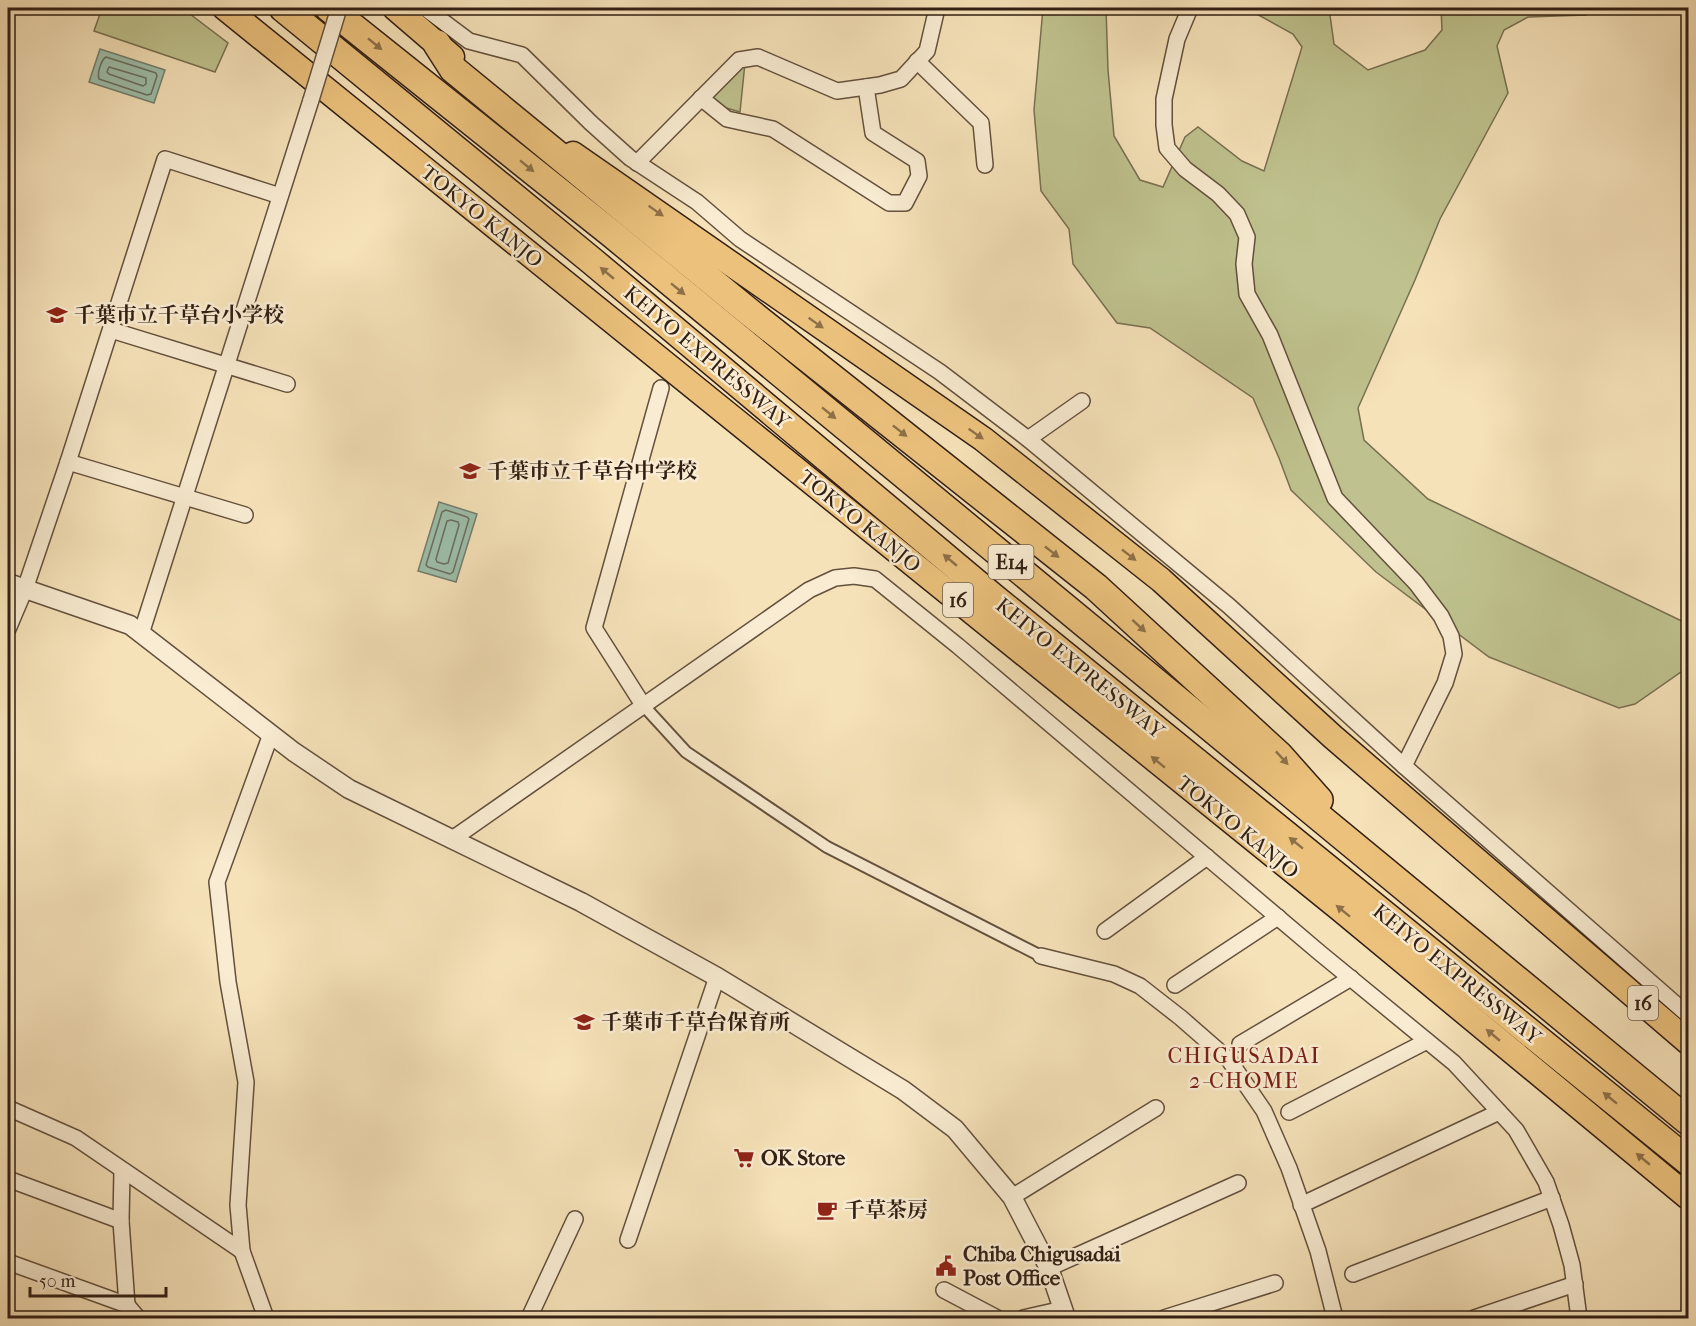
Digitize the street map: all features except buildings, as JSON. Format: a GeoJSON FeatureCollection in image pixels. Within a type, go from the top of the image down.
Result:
{"type":"FeatureCollection","features":[{"type":"Feature","properties":{"kind":"highway","name":"TOKYO KANJO"},"geometry":{"type":"LineString","coordinates":[[225,8],[1340,909],[1689,1197]]}},
{"type":"Feature","properties":{"kind":"highway","name":"KEIYO EXPRESSWAY"},"geometry":{"type":"LineString","coordinates":[[283,8],[592,261],[994,598],[1689,1161]]}},
{"type":"Feature","properties":{"kind":"highway","name":"KEIYO EXPRESSWAY"},"geometry":{"type":"LineString","coordinates":[[329,8],[612,234],[1689,1121]]}},
{"type":"Feature","properties":{"kind":"highway","name":"16"},"geometry":{"type":"LineString","coordinates":[[395,8],[498,96],[567,149],[983,440],[1161,580],[1333,737],[1689,1042]]}},
{"type":"Feature","properties":{"kind":"highway"},"geometry":{"type":"LineString","coordinates":[[437,44],[453,69],[758,318],[1095,586],[1279,754],[1369,858]]}},
{"type":"Feature","properties":{"kind":"street"},"geometry":{"type":"LineString","coordinates":[[141,634],[339,8]]}},
{"type":"Feature","properties":{"kind":"street"},"geometry":{"type":"LineString","coordinates":[[425,8],[469,41],[522,55],[591,123],[637,163],[697,202],[740,239],[940,372],[1028,439],[1228,606],[1404,766],[1689,1015]]}},
{"type":"Feature","properties":{"kind":"street"},"geometry":{"type":"LineString","coordinates":[[637,163],[739,60],[758,57],[837,91],[901,79],[927,51],[937,8]]}},
{"type":"Feature","properties":{"kind":"street"},"geometry":{"type":"LineString","coordinates":[[1190,8],[1177,39],[1164,99],[1167,148],[1185,169],[1218,194],[1238,214],[1247,237],[1244,264],[1247,294],[1270,335],[1335,498],[1416,583],[1441,616],[1451,636],[1454,654],[1445,682],[1404,766]]}},
{"type":"Feature","properties":{"kind":"street"},"geometry":{"type":"LineString","coordinates":[[917,61],[981,123],[985,165]]}},
{"type":"Feature","properties":{"kind":"street"},"geometry":{"type":"LineString","coordinates":[[701,98],[727,119],[773,129],[889,203],[905,203],[919,176],[917,161],[873,133],[866,87]]}},
{"type":"Feature","properties":{"kind":"street"},"geometry":{"type":"LineString","coordinates":[[8,629],[16,586],[68,462],[165,159],[280,196]]}},
{"type":"Feature","properties":{"kind":"street"},"geometry":{"type":"LineString","coordinates":[[111,330],[287,384]]}},
{"type":"Feature","properties":{"kind":"street"},"geometry":{"type":"LineString","coordinates":[[661,388],[594,628],[643,705],[686,752],[828,847],[1041,956],[1114,974],[1140,986],[1229,1060],[1264,1111],[1289,1168],[1318,1251],[1335,1318]]}},
{"type":"Feature","properties":{"kind":"street"},"geometry":{"type":"LineString","coordinates":[[1028,439],[1082,401]]}},
{"type":"Feature","properties":{"kind":"street"},"geometry":{"type":"LineString","coordinates":[[68,462],[244,515]]}},
{"type":"Feature","properties":{"kind":"street"},"geometry":{"type":"LineString","coordinates":[[452,840],[808,590],[835,578],[854,576],[875,579],[958,646],[1454,1063],[1516,1131],[1546,1182],[1561,1225],[1575,1284],[1579,1318]]}},
{"type":"Feature","properties":{"kind":"street"},"geometry":{"type":"LineString","coordinates":[[16,586],[130,626],[294,752],[349,789],[581,902],[717,977],[903,1090],[955,1129],[1012,1197],[1049,1268],[1065,1314],[1023,1318]]}},
{"type":"Feature","properties":{"kind":"street"},"geometry":{"type":"LineString","coordinates":[[266,1318],[242,1251],[238,1204],[246,1082],[228,982],[217,882],[271,734]]}},
{"type":"Feature","properties":{"kind":"street"},"geometry":{"type":"LineString","coordinates":[[1105,931],[1207,857]]}},
{"type":"Feature","properties":{"kind":"street"},"geometry":{"type":"LineString","coordinates":[[1175,985],[1278,917]]}},
{"type":"Feature","properties":{"kind":"street"},"geometry":{"type":"LineString","coordinates":[[628,1240],[717,977]]}},
{"type":"Feature","properties":{"kind":"street"},"geometry":{"type":"LineString","coordinates":[[1240,1044],[1351,978]]}},
{"type":"Feature","properties":{"kind":"street"},"geometry":{"type":"LineString","coordinates":[[1289,1112],[1427,1041]]}},
{"type":"Feature","properties":{"kind":"street"},"geometry":{"type":"LineString","coordinates":[[8,1108],[75,1138],[242,1251]]}},
{"type":"Feature","properties":{"kind":"street"},"geometry":{"type":"LineString","coordinates":[[1012,1197],[1156,1108]]}},
{"type":"Feature","properties":{"kind":"street"},"geometry":{"type":"LineString","coordinates":[[1301,1205],[1498,1112]]}},
{"type":"Feature","properties":{"kind":"street"},"geometry":{"type":"LineString","coordinates":[[122,1170],[121,1221],[127,1305]]}},
{"type":"Feature","properties":{"kind":"street"},"geometry":{"type":"LineString","coordinates":[[8,1179],[121,1221]]}},
{"type":"Feature","properties":{"kind":"street"},"geometry":{"type":"LineString","coordinates":[[1049,1268],[1238,1183]]}},
{"type":"Feature","properties":{"kind":"street"},"geometry":{"type":"LineString","coordinates":[[1353,1274],[1552,1198]]}},
{"type":"Feature","properties":{"kind":"street"},"geometry":{"type":"LineString","coordinates":[[529,1318],[574,1219]]}},
{"type":"Feature","properties":{"kind":"street"},"geometry":{"type":"LineString","coordinates":[[8,1262],[127,1305],[138,1318]]}},
{"type":"Feature","properties":{"kind":"street"},"geometry":{"type":"LineString","coordinates":[[1164,1318],[1275,1283]]}},
{"type":"Feature","properties":{"kind":"street"},"geometry":{"type":"LineString","coordinates":[[1474,1318],[1575,1284]]}},
{"type":"Feature","properties":{"kind":"street"},"geometry":{"type":"LineString","coordinates":[[944,1290],[997,1318]]}},
{"type":"Feature","properties":{"kind":"shaded area"},"geometry":{"type":"Polygon","coordinates":[[[102,8],[182,8],[228,43],[215,72],[94,31],[102,8]]]}},
{"type":"Feature","properties":{"kind":"shaded area"},"geometry":{"type":"Polygon","coordinates":[[[1043,8],[1106,8],[1108,70],[1114,136],[1140,180],[1163,187],[1185,137],[1198,127],[1242,161],[1264,171],[1302,47],[1293,34],[1253,12],[1257,8],[1329,8],[1334,44],[1368,70],[1425,50],[1442,30],[1441,8],[1594,8],[1586,15],[1528,17],[1504,30],[1497,46],[1508,93],[1440,219],[1358,408],[1364,440],[1428,499],[1688,624],[1688,667],[1635,704],[1619,708],[1489,657],[1376,572],[1291,490],[1253,398],[1150,328],[1117,323],[1073,264],[1069,229],[1041,191],[1034,110],[1043,8]]]}},
{"type":"Feature","properties":{"kind":"shaded area"},"geometry":{"type":"Polygon","coordinates":[[[745,63],[740,112],[723,107],[710,97],[745,63]]]}},
{"type":"Feature","properties":{"kind":"water"},"geometry":{"type":"Polygon","coordinates":[[[100,49],[165,70],[154,103],[89,82],[100,49]]]}},
{"type":"Feature","properties":{"kind":"water"},"geometry":{"type":"Polygon","coordinates":[[[439,502],[477,514],[456,582],[418,571],[439,502]]]}},
{"type":"Feature","properties":{"kind":"place","name":"千葉市立千草台小学校"},"geometry":{"type":"Point","coordinates":[57,315]}},
{"type":"Feature","properties":{"kind":"place","name":"千葉市立千草台中学校"},"geometry":{"type":"Point","coordinates":[470,471]}},
{"type":"Feature","properties":{"kind":"place","name":"千葉市千草台保育所"},"geometry":{"type":"Point","coordinates":[584,1022]}},
{"type":"Feature","properties":{"kind":"place","name":"OK Store"},"geometry":{"type":"Point","coordinates":[744,1158]}},
{"type":"Feature","properties":{"kind":"place","name":"千草茶房"},"geometry":{"type":"Point","coordinates":[827,1210]}},
{"type":"Feature","properties":{"kind":"place","name":"Chiba Chigusadai Post Office"},"geometry":{"type":"Point","coordinates":[946,1266]}},
{"type":"Feature","properties":{"kind":"district","name":"CHIGUSADAI 2-CHOME"},"geometry":{"type":"Point","coordinates":[1244,1068]}}]}
